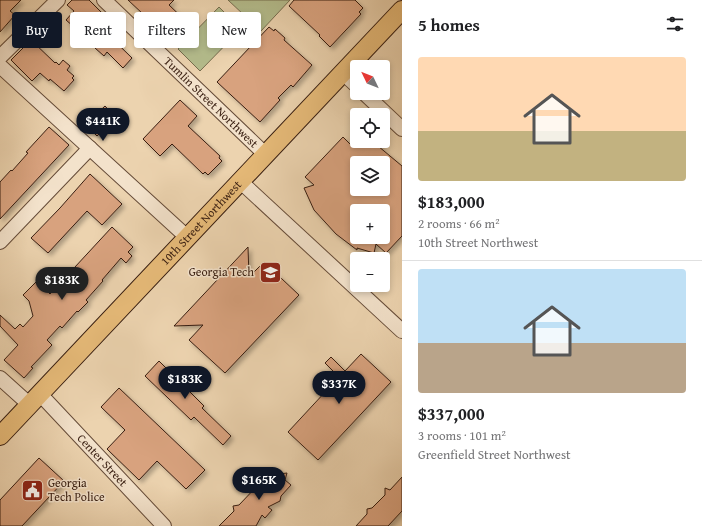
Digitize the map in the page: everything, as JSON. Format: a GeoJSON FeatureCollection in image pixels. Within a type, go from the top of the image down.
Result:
{"type":"FeatureCollection","features":[{"type":"Feature","properties":{"kind":"main road","name":"10th Street Northwest"},"geometry":{"type":"LineString","coordinates":[[0,436],[402,10]]}},
{"type":"Feature","properties":{"kind":"street"},"geometry":{"type":"LineString","coordinates":[[0,57],[58,0]]}},
{"type":"Feature","properties":{"kind":"street","name":"Tumlin Street Northwest"},"geometry":{"type":"LineString","coordinates":[[104,0],[266,155]]}},
{"type":"Feature","properties":{"kind":"street"},"geometry":{"type":"LineString","coordinates":[[0,66],[188,238]]}},
{"type":"Feature","properties":{"kind":"street"},"geometry":{"type":"LineString","coordinates":[[343,73],[350,80]]}},
{"type":"Feature","properties":{"kind":"street"},"geometry":{"type":"LineString","coordinates":[[371,100],[402,129]]}},
{"type":"Feature","properties":{"kind":"street"},"geometry":{"type":"LineString","coordinates":[[0,242],[90,148]]}},
{"type":"Feature","properties":{"kind":"street"},"geometry":{"type":"LineString","coordinates":[[241,182],[402,331]]}},
{"type":"Feature","properties":{"kind":"street","name":"Center Street"},"geometry":{"type":"LineString","coordinates":[[0,378],[35,400],[164,526]]}},
{"type":"Feature","properties":{"kind":"green space"},"geometry":{"type":"Polygon","coordinates":[[[228,0],[290,0],[261,31],[261,12],[241,12],[228,0]]]}},
{"type":"Feature","properties":{"kind":"green space"},"geometry":{"type":"Polygon","coordinates":[[[219,7],[224,12],[214,12],[219,7]]]}},
{"type":"Feature","properties":{"kind":"green space"},"geometry":{"type":"Polygon","coordinates":[[[207,19],[207,48],[222,48],[200,71],[178,49],[199,48],[199,27],[207,19]]]}},
{"type":"Feature","properties":{"kind":"building"},"geometry":{"type":"Polygon","coordinates":[[[0,0],[21,0],[10,11],[12,13],[12,18],[0,32],[0,0]]]}},
{"type":"Feature","properties":{"kind":"building"},"geometry":{"type":"Polygon","coordinates":[[[72,0],[89,0],[101,12],[73,12],[74,11],[67,5],[72,0]]]}},
{"type":"Feature","properties":{"kind":"building"},"geometry":{"type":"Polygon","coordinates":[[[128,0],[174,0],[169,5],[176,12],[141,12],[128,0]]]}},
{"type":"Feature","properties":{"kind":"building"},"geometry":{"type":"Polygon","coordinates":[[[294,0],[355,0],[363,8],[359,12],[361,14],[330,47],[319,36],[320,35],[289,6],[294,0]]]}},
{"type":"Feature","properties":{"kind":"building"},"geometry":{"type":"Polygon","coordinates":[[[70,16],[70,23],[66,20],[70,16]]]}},
{"type":"Feature","properties":{"kind":"building"},"geometry":{"type":"Polygon","coordinates":[[[269,27],[274,31],[275,29],[285,38],[284,40],[312,65],[293,87],[291,85],[278,98],[280,100],[260,122],[217,82],[249,48],[261,48],[261,35],[269,27]]]}},
{"type":"Feature","properties":{"kind":"building"},"geometry":{"type":"Polygon","coordinates":[[[23,48],[39,48],[55,63],[56,62],[59,65],[63,60],[70,66],[67,70],[74,76],[72,78],[74,80],[64,91],[40,73],[32,81],[11,60],[23,48]]]}},
{"type":"Feature","properties":{"kind":"building"},"geometry":{"type":"Polygon","coordinates":[[[95,48],[122,48],[132,58],[123,68],[107,52],[104,56],[95,48]]]}},
{"type":"Feature","properties":{"kind":"building"},"geometry":{"type":"Polygon","coordinates":[[[180,100],[197,116],[188,126],[220,156],[219,158],[222,161],[208,175],[205,172],[203,174],[172,144],[160,156],[143,139],[180,100]]]}},
{"type":"Feature","properties":{"kind":"building"},"geometry":{"type":"Polygon","coordinates":[[[105,106],[117,119],[97,136],[87,126],[89,124],[88,122],[105,106]]]}},
{"type":"Feature","properties":{"kind":"building"},"geometry":{"type":"Polygon","coordinates":[[[49,127],[69,145],[0,219],[0,182],[11,170],[12,171],[28,153],[26,152],[49,127]]]}},
{"type":"Feature","properties":{"kind":"building"},"geometry":{"type":"Polygon","coordinates":[[[343,137],[350,144],[350,148],[380,148],[390,156],[402,166],[402,236],[387,252],[385,252],[376,244],[374,252],[357,248],[357,250],[336,234],[314,210],[304,188],[314,185],[305,177],[343,137]]]}},
{"type":"Feature","properties":{"kind":"building"},"geometry":{"type":"Polygon","coordinates":[[[90,174],[122,204],[102,225],[87,211],[48,253],[31,238],[90,174]]]}},
{"type":"Feature","properties":{"kind":"building"},"geometry":{"type":"Polygon","coordinates":[[[112,227],[133,247],[128,252],[132,256],[126,263],[121,258],[86,300],[88,302],[78,312],[77,311],[62,328],[60,326],[47,340],[52,345],[31,367],[33,368],[24,378],[4,360],[18,345],[0,326],[0,315],[15,329],[20,324],[23,327],[33,316],[29,301],[23,295],[37,281],[50,294],[112,227]]]}},
{"type":"Feature","properties":{"kind":"building"},"geometry":{"type":"Polygon","coordinates":[[[248,247],[249,277],[264,262],[299,295],[225,373],[189,340],[203,325],[174,326],[248,247]]]}},
{"type":"Feature","properties":{"kind":"building"},"geometry":{"type":"Polygon","coordinates":[[[361,354],[391,382],[318,460],[288,432],[339,377],[325,363],[331,357],[345,371],[361,354]]]}},
{"type":"Feature","properties":{"kind":"building"},"geometry":{"type":"Polygon","coordinates":[[[159,361],[204,406],[202,408],[231,436],[223,445],[194,417],[191,420],[145,376],[159,361]]]}},
{"type":"Feature","properties":{"kind":"building"},"geometry":{"type":"Polygon","coordinates":[[[119,388],[205,470],[186,489],[157,461],[139,480],[107,449],[125,430],[101,407],[119,388]]]}},
{"type":"Feature","properties":{"kind":"building","name":"Georgia Tech Police"},"geometry":{"type":"Polygon","coordinates":[[[39,458],[64,481],[22,526],[0,526],[0,500],[39,458]]]}},
{"type":"Feature","properties":{"kind":"building"},"geometry":{"type":"Polygon","coordinates":[[[273,469],[279,474],[287,473],[285,480],[291,485],[281,496],[280,501],[268,507],[272,510],[265,518],[262,515],[256,526],[219,526],[234,511],[233,506],[239,505],[258,485],[256,480],[263,480],[273,469]]]}},
{"type":"Feature","properties":{"kind":"building"},"geometry":{"type":"Polygon","coordinates":[[[402,477],[402,511],[388,526],[356,526],[367,514],[367,509],[372,508],[385,495],[385,488],[390,490],[402,477]]]}},
{"type":"Feature","properties":{"kind":"place","name":"Georgia Tech"},"geometry":{"type":"Point","coordinates":[270,272]}},
{"type":"Feature","properties":{"kind":"place","name":"Georgia Tech Police"},"geometry":{"type":"Point","coordinates":[32,490]}}]}
